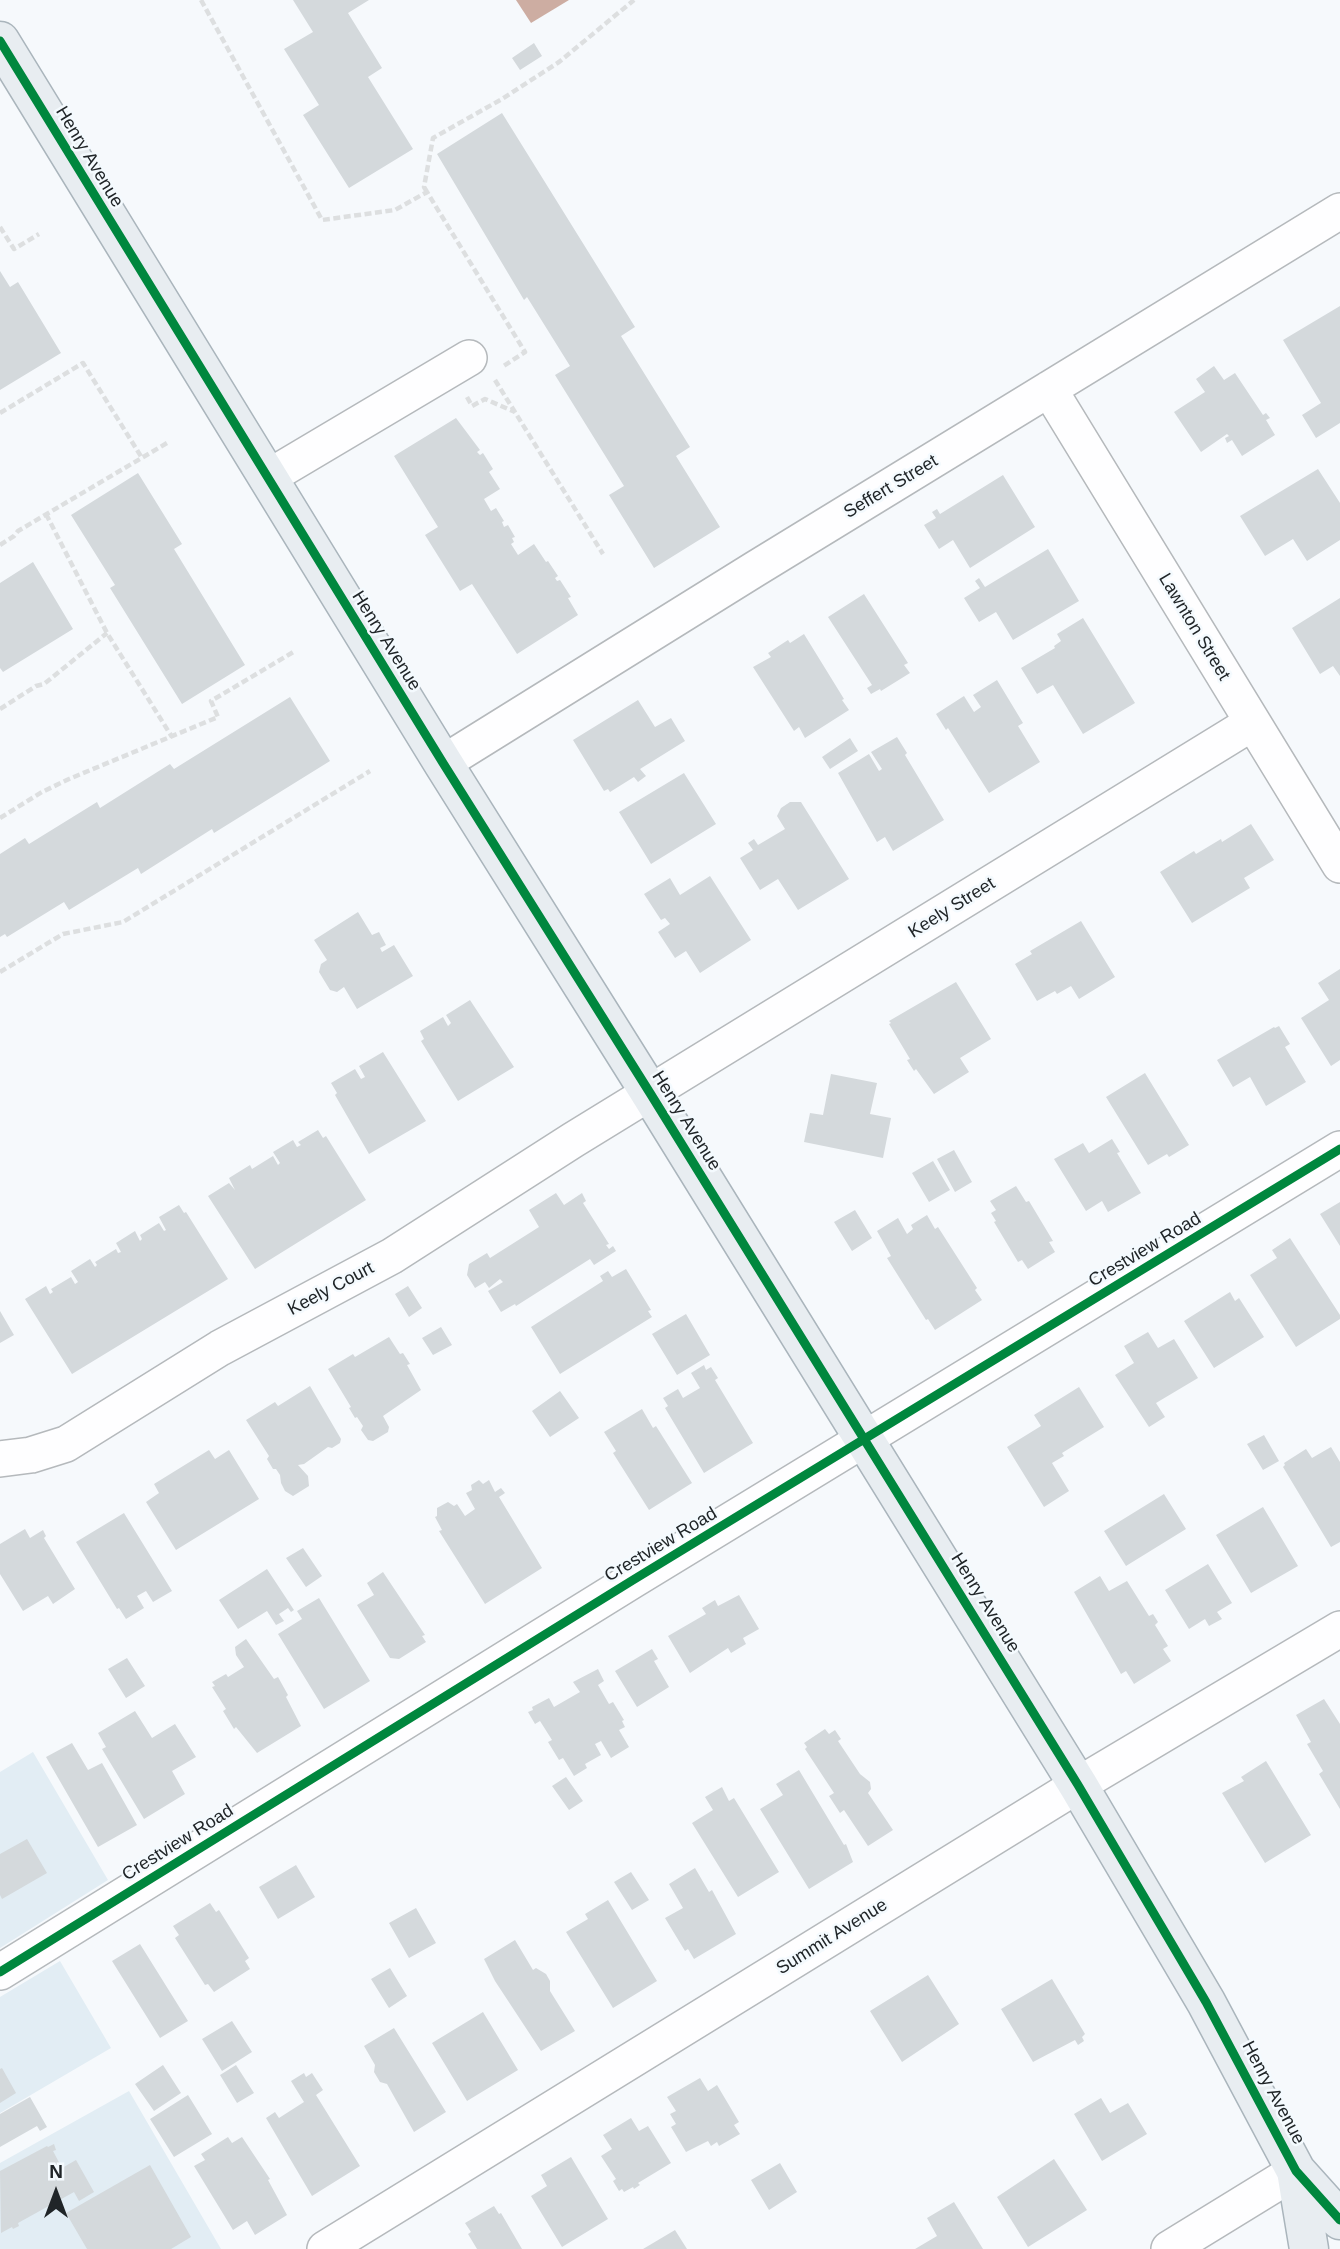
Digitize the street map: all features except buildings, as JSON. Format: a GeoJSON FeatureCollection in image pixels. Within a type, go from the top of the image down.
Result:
{"type":"FeatureCollection","features":[{"type":"Feature","properties":{"kind":"main road","name":"Henry Avenue"},"geometry":{"type":"LineString","coordinates":[[0,41],[443,763],[1079,1785],[1206,2002],[1296,2171],[1340,2220]]}},
{"type":"Feature","properties":{"kind":"main road","name":"Henry Avenue"},"geometry":{"type":"LineString","coordinates":[[1296,2171],[1309,2249]]}},
{"type":"Feature","properties":{"kind":"street","name":"Seffert Street"},"geometry":{"type":"LineString","coordinates":[[443,763],[1340,211]]}},
{"type":"Feature","properties":{"kind":"street"},"geometry":{"type":"LineString","coordinates":[[267,478],[466,374]]}},
{"type":"Feature","properties":{"kind":"street","name":"Lawnton Street"},"geometry":{"type":"LineString","coordinates":[[1049,389],[1340,864]]}},
{"type":"Feature","properties":{"kind":"street","name":"Keely Street"},"geometry":{"type":"LineString","coordinates":[[650,1093],[1252,723]]}},
{"type":"Feature","properties":{"kind":"street","name":"Keely Court"},"geometry":{"type":"LineString","coordinates":[[0,1459],[31,1455],[66,1444],[220,1348],[392,1256],[650,1093]]}},
{"type":"Feature","properties":{"kind":"street","name":"Crestview Road"},"geometry":{"type":"LineString","coordinates":[[0,1972],[633,1580],[1340,1149]]}},
{"type":"Feature","properties":{"kind":"street","name":"Summit Avenue"},"geometry":{"type":"LineString","coordinates":[[325,2249],[1079,1785],[1339,1632]]}},
{"type":"Feature","properties":{"kind":"street"},"geometry":{"type":"LineString","coordinates":[[1169,2249],[1296,2171]]}},
{"type":"Feature","properties":{"kind":"path"},"geometry":{"type":"LineString","coordinates":[[201,0],[321,220],[395,210],[427,192]]}},
{"type":"Feature","properties":{"kind":"path"},"geometry":{"type":"LineString","coordinates":[[603,554],[491,373],[525,352],[424,187],[433,138],[502,99],[559,62],[635,0]]}},
{"type":"Feature","properties":{"kind":"path"},"geometry":{"type":"LineString","coordinates":[[0,227],[14,249],[39,234]]}},
{"type":"Feature","properties":{"kind":"path"},"geometry":{"type":"LineString","coordinates":[[0,413],[83,363],[142,458]]}},
{"type":"Feature","properties":{"kind":"path"},"geometry":{"type":"LineString","coordinates":[[466,374],[472,406],[485,399],[515,412]]}},
{"type":"Feature","properties":{"kind":"path"},"geometry":{"type":"LineString","coordinates":[[0,534],[2,543],[167,443]]}},
{"type":"Feature","properties":{"kind":"path"},"geometry":{"type":"LineString","coordinates":[[46,514],[107,633],[172,737]]}},
{"type":"Feature","properties":{"kind":"path"},"geometry":{"type":"LineString","coordinates":[[0,709],[36,686],[44,684],[107,633]]}},
{"type":"Feature","properties":{"kind":"path"},"geometry":{"type":"LineString","coordinates":[[0,818],[51,788],[218,717],[211,701],[295,651]]}},
{"type":"Feature","properties":{"kind":"path"},"geometry":{"type":"LineString","coordinates":[[0,972],[63,934],[123,922],[370,771]]}},
{"type":"Feature","properties":{"kind":"shaded area"},"geometry":{"type":"Polygon","coordinates":[[[516,0],[569,0],[531,23],[516,0]]]}},
{"type":"Feature","properties":{"kind":"shaded area"},"geometry":{"type":"Polygon","coordinates":[[[33,1752],[108,1880],[0,1948],[0,1772],[33,1752]]]}},
{"type":"Feature","properties":{"kind":"shaded area"},"geometry":{"type":"Polygon","coordinates":[[[60,1961],[111,2048],[0,2113],[0,1997],[60,1961]]]}},
{"type":"Feature","properties":{"kind":"shaded area"},"geometry":{"type":"Polygon","coordinates":[[[129,2091],[221,2249],[0,2249],[0,2163],[129,2091]]]}},
{"type":"Feature","properties":{"kind":"cycle path"},"geometry":{"type":"LineString","coordinates":[[0,41],[443,763],[1078,1785],[1206,2002],[1296,2171],[1340,2220]]}},
{"type":"Feature","properties":{"kind":"cycle path"},"geometry":{"type":"LineString","coordinates":[[0,1972],[633,1580],[1340,1149]]}}]}
